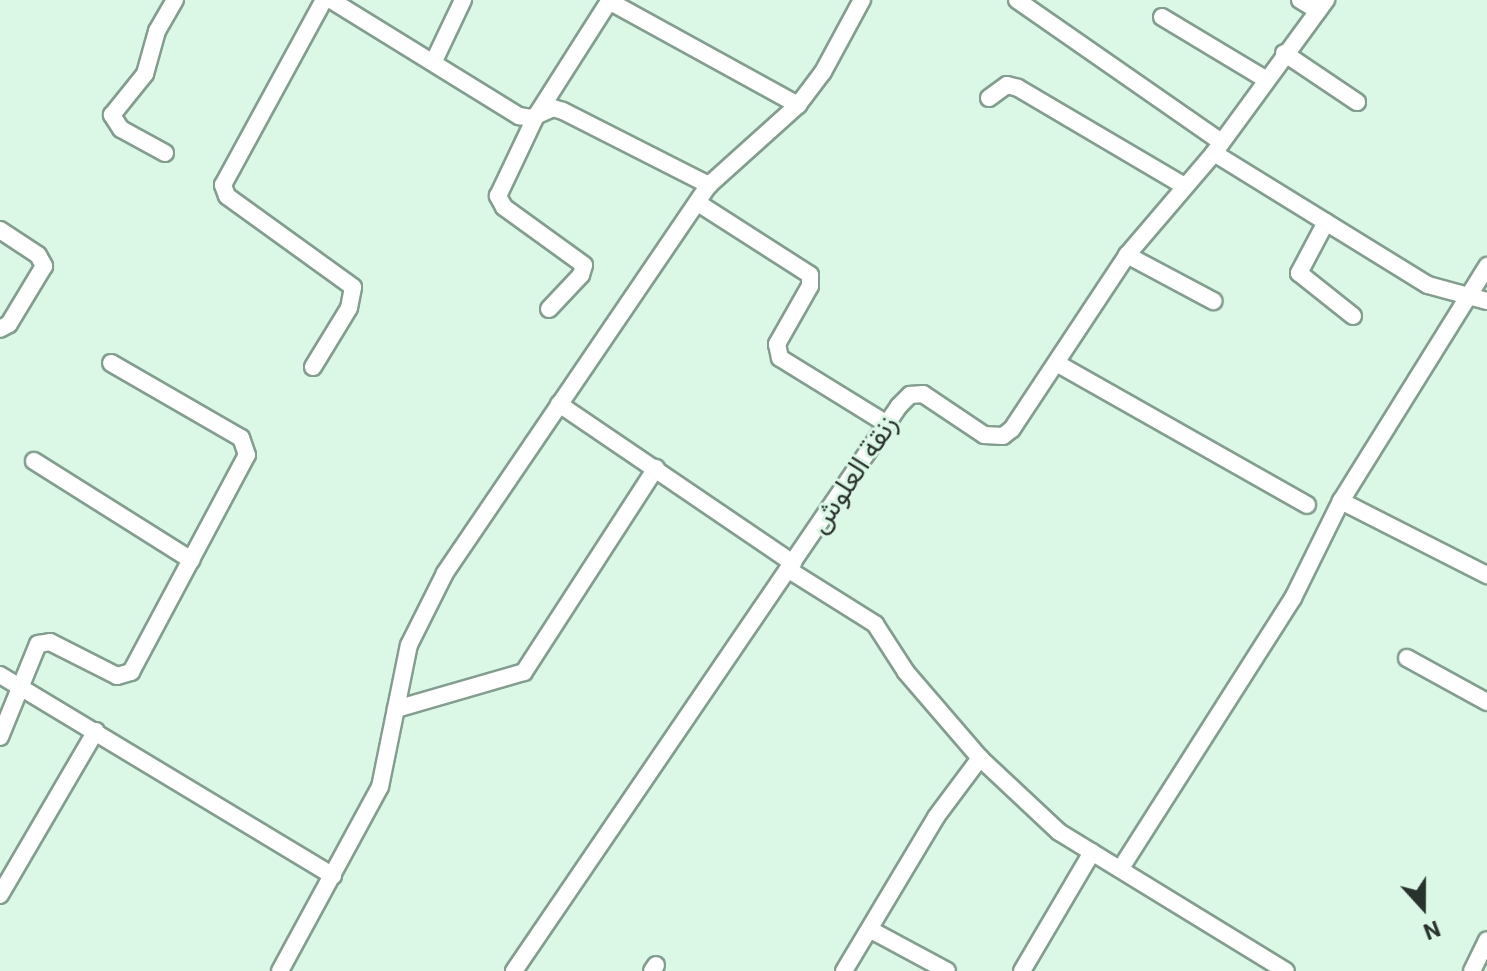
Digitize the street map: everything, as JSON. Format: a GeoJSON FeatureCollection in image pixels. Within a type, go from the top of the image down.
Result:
{"type":"FeatureCollection","features":[{"type":"Feature","properties":{"kind":"street"},"geometry":{"type":"LineString","coordinates":[[165,153],[121,129],[112,115],[145,74],[157,31],[175,0]]}},
{"type":"Feature","properties":{"kind":"street"},"geometry":{"type":"LineString","coordinates":[[313,367],[349,308],[353,287],[227,196],[223,185],[324,0]]}},
{"type":"Feature","properties":{"kind":"street"},"geometry":{"type":"LineString","coordinates":[[331,0],[434,61],[513,113],[526,119],[549,108],[563,111],[709,185]]}},
{"type":"Feature","properties":{"kind":"street"},"geometry":{"type":"LineString","coordinates":[[434,61],[463,0]]}},
{"type":"Feature","properties":{"kind":"street"},"geometry":{"type":"LineString","coordinates":[[549,309],[581,275],[584,265],[498,199],[536,116],[609,0],[798,105]]}},
{"type":"Feature","properties":{"kind":"street"},"geometry":{"type":"LineString","coordinates":[[280,971],[385,776],[396,709],[418,620],[559,404],[709,185],[798,105],[823,72],[862,0]]}},
{"type":"Feature","properties":{"kind":"street"},"geometry":{"type":"LineString","coordinates":[[1017,0],[1326,222],[1428,285],[1487,301]]}},
{"type":"Feature","properties":{"kind":"street"},"geometry":{"type":"LineString","coordinates":[[1300,0],[1322,5]]}},
{"type":"Feature","properties":{"kind":"street","name":"زنقة العلوش"},"geometry":{"type":"LineString","coordinates":[[514,971],[906,398],[923,394],[984,435],[1003,436],[1058,364],[1127,255],[1218,147],[1322,5]]}},
{"type":"Feature","properties":{"kind":"street"},"geometry":{"type":"LineString","coordinates":[[1162,17],[1267,80]]}},
{"type":"Feature","properties":{"kind":"street"},"geometry":{"type":"LineString","coordinates":[[1284,53],[1357,102]]}},
{"type":"Feature","properties":{"kind":"street"},"geometry":{"type":"LineString","coordinates":[[989,98],[1007,85],[1018,88],[1183,185]]}},
{"type":"Feature","properties":{"kind":"street"},"geometry":{"type":"LineString","coordinates":[[698,203],[810,275],[810,286],[777,344],[780,358],[887,424]]}},
{"type":"Feature","properties":{"kind":"street"},"geometry":{"type":"LineString","coordinates":[[1326,222],[1299,273],[1353,316]]}},
{"type":"Feature","properties":{"kind":"street"},"geometry":{"type":"LineString","coordinates":[[0,230],[38,255],[44,266],[9,324],[0,329]]}},
{"type":"Feature","properties":{"kind":"street"},"geometry":{"type":"LineString","coordinates":[[1127,255],[1213,301]]}},
{"type":"Feature","properties":{"kind":"street"},"geometry":{"type":"LineString","coordinates":[[1121,868],[1293,598],[1341,501],[1487,266]]}},
{"type":"Feature","properties":{"kind":"street"},"geometry":{"type":"LineString","coordinates":[[0,737],[34,647],[44,642],[117,676],[128,675],[247,455],[247,445],[111,363]]}},
{"type":"Feature","properties":{"kind":"street"},"geometry":{"type":"LineString","coordinates":[[1058,364],[1307,505]]}},
{"type":"Feature","properties":{"kind":"street"},"geometry":{"type":"LineString","coordinates":[[559,404],[656,468],[875,624],[906,672],[980,758],[1038,815],[1092,852],[1286,971]]}},
{"type":"Feature","properties":{"kind":"street"},"geometry":{"type":"LineString","coordinates":[[34,461],[191,560]]}},
{"type":"Feature","properties":{"kind":"street"},"geometry":{"type":"LineString","coordinates":[[396,709],[524,672],[656,468]]}},
{"type":"Feature","properties":{"kind":"street"},"geometry":{"type":"LineString","coordinates":[[1341,501],[1487,575]]}},
{"type":"Feature","properties":{"kind":"street"},"geometry":{"type":"LineString","coordinates":[[1407,658],[1487,702]]}},
{"type":"Feature","properties":{"kind":"street"},"geometry":{"type":"LineString","coordinates":[[0,675],[333,876]]}},
{"type":"Feature","properties":{"kind":"street"},"geometry":{"type":"LineString","coordinates":[[0,895],[96,731]]}},
{"type":"Feature","properties":{"kind":"street"},"geometry":{"type":"LineString","coordinates":[[844,971],[871,930],[919,844],[980,758]]}},
{"type":"Feature","properties":{"kind":"street"},"geometry":{"type":"LineString","coordinates":[[1022,971],[1092,852]]}},
{"type":"Feature","properties":{"kind":"street"},"geometry":{"type":"LineString","coordinates":[[871,930],[947,971]]}},
{"type":"Feature","properties":{"kind":"street"},"geometry":{"type":"LineString","coordinates":[[1472,971],[1487,940]]}}]}
